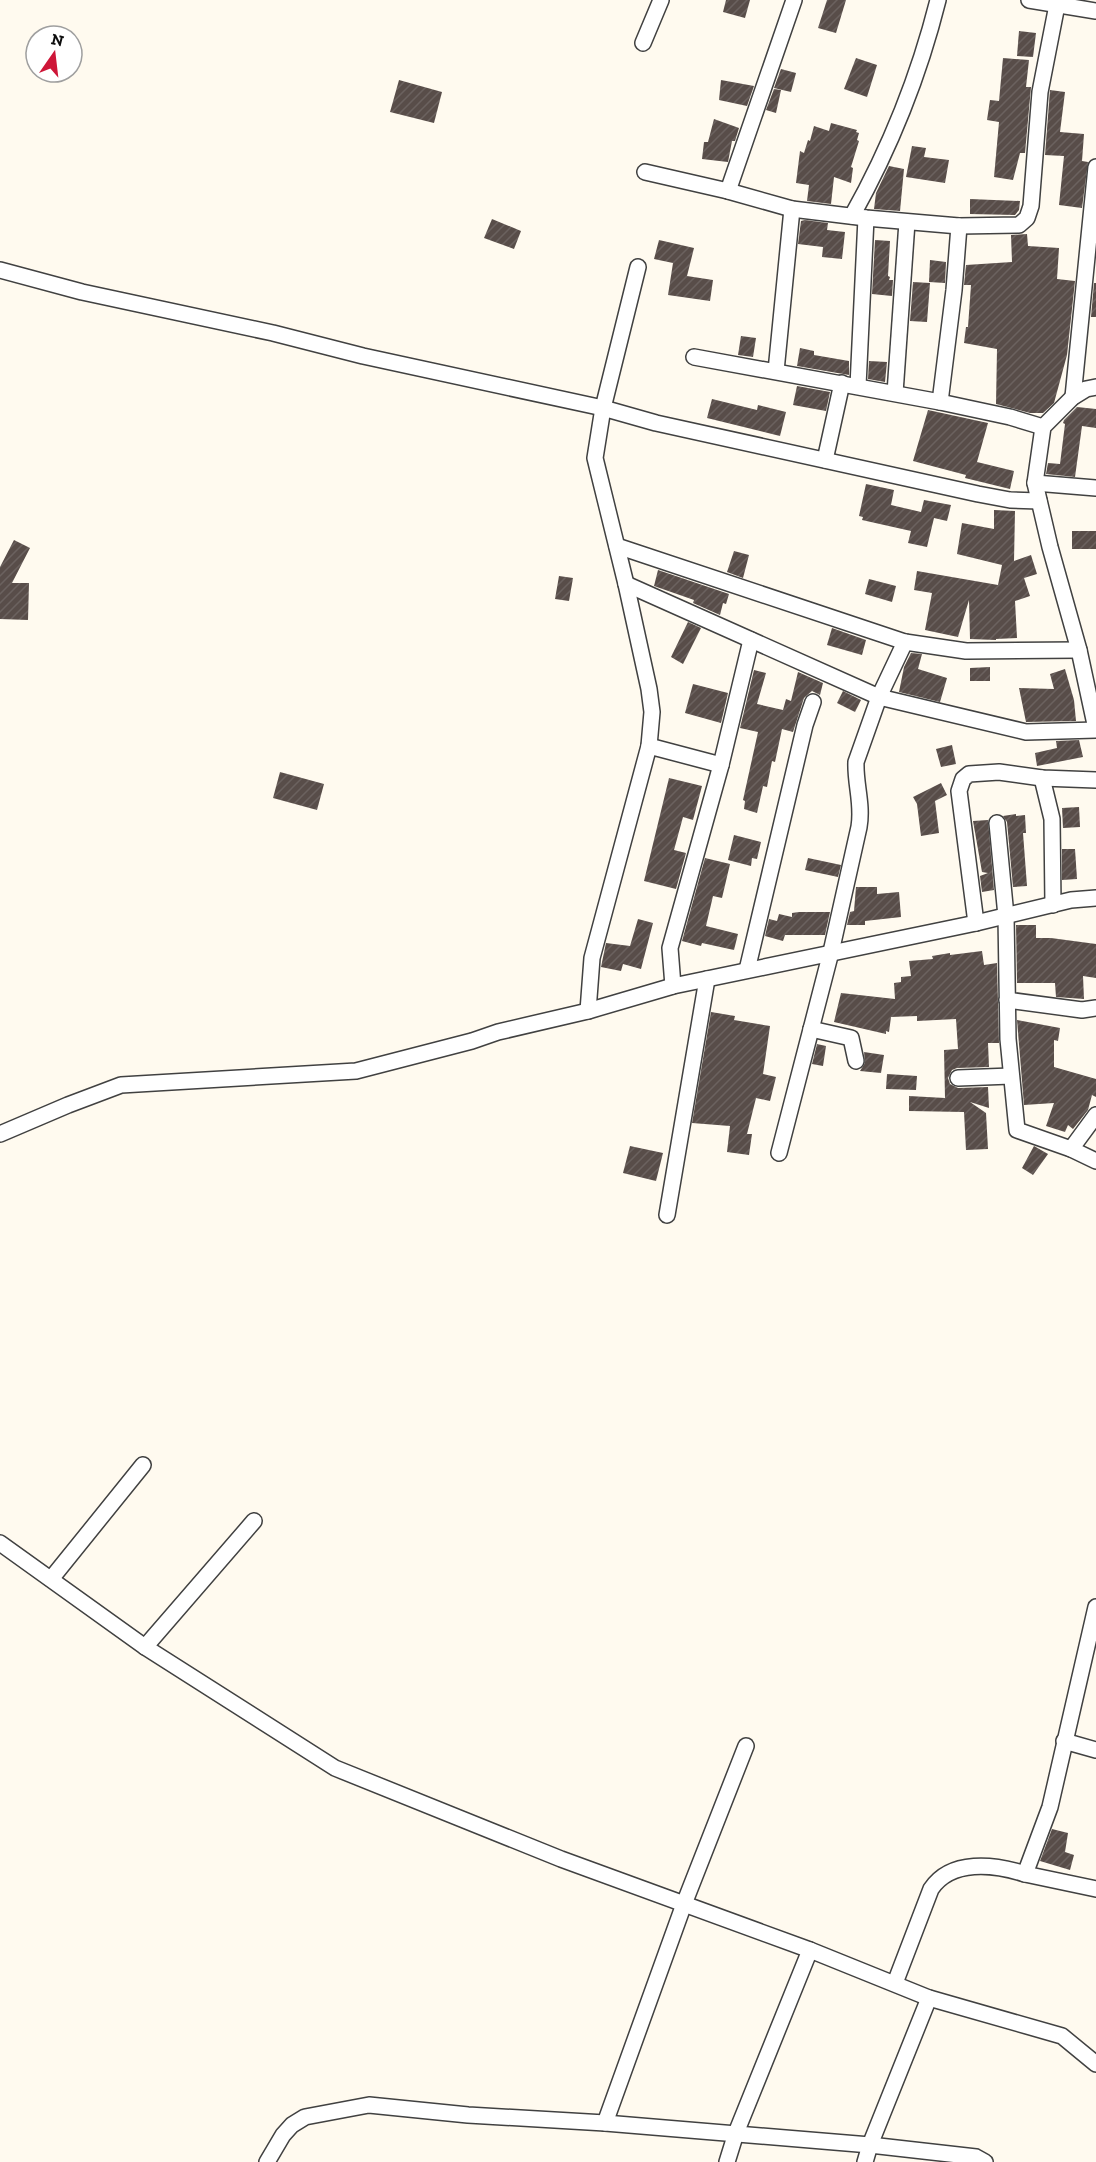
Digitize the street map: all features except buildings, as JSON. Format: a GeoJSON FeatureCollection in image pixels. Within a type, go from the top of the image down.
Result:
{"type":"FeatureCollection","features":[{"type":"Feature","properties":{"kind":"street"},"geometry":{"type":"LineString","coordinates":[[643,43],[661,0]]}},
{"type":"Feature","properties":{"kind":"street"},"geometry":{"type":"LineString","coordinates":[[728,191],[794,0]]}},
{"type":"Feature","properties":{"kind":"street"},"geometry":{"type":"LineString","coordinates":[[825,460],[850,385],[859,217],[903,108],[938,0]]}},
{"type":"Feature","properties":{"kind":"street"},"geometry":{"type":"LineString","coordinates":[[1029,0],[1096,11]]}},
{"type":"Feature","properties":{"kind":"street"},"geometry":{"type":"LineString","coordinates":[[645,172],[792,208],[959,226],[1019,225],[1027,218],[1031,206],[1040,92],[1058,5]]}},
{"type":"Feature","properties":{"kind":"street"},"geometry":{"type":"LineString","coordinates":[[1073,397],[1096,167]]}},
{"type":"Feature","properties":{"kind":"street"},"geometry":{"type":"LineString","coordinates":[[776,371],[792,208]]}},
{"type":"Feature","properties":{"kind":"street"},"geometry":{"type":"LineString","coordinates":[[896,393],[907,222]]}},
{"type":"Feature","properties":{"kind":"street"},"geometry":{"type":"LineString","coordinates":[[940,402],[954,290],[959,226]]}},
{"type":"Feature","properties":{"kind":"street"},"geometry":{"type":"LineString","coordinates":[[588,1011],[592,958],[649,746],[651,702],[626,584],[595,458],[603,408],[638,267]]}},
{"type":"Feature","properties":{"kind":"street"},"geometry":{"type":"LineString","coordinates":[[0,270],[93,294],[603,408],[656,423],[978,494],[1010,500],[1039,501]]}},
{"type":"Feature","properties":{"kind":"street"},"geometry":{"type":"LineString","coordinates":[[694,357],[896,393],[1010,417],[1043,427]]}},
{"type":"Feature","properties":{"kind":"street"},"geometry":{"type":"LineString","coordinates":[[626,584],[879,697],[1026,732],[1096,730],[1079,650],[1035,483],[1043,427],[1073,397],[1096,387]]}},
{"type":"Feature","properties":{"kind":"street"},"geometry":{"type":"LineString","coordinates":[[1035,483],[1096,488]]}},
{"type":"Feature","properties":{"kind":"street"},"geometry":{"type":"LineString","coordinates":[[617,546],[905,642],[966,651],[1079,650]]}},
{"type":"Feature","properties":{"kind":"street"},"geometry":{"type":"LineString","coordinates":[[673,986],[670,948],[721,765],[751,640]]}},
{"type":"Feature","properties":{"kind":"street"},"geometry":{"type":"LineString","coordinates":[[779,1153],[831,952],[861,814],[855,762],[879,697],[905,642]]}},
{"type":"Feature","properties":{"kind":"street"},"geometry":{"type":"LineString","coordinates":[[747,970],[805,725],[813,702]]}},
{"type":"Feature","properties":{"kind":"street"},"geometry":{"type":"LineString","coordinates":[[649,746],[721,765]]}},
{"type":"Feature","properties":{"kind":"street"},"geometry":{"type":"LineString","coordinates":[[976,923],[960,784],[969,774],[999,772],[1042,778],[1096,780]]}},
{"type":"Feature","properties":{"kind":"street"},"geometry":{"type":"LineString","coordinates":[[1042,778],[1052,819],[1053,905]]}},
{"type":"Feature","properties":{"kind":"street"},"geometry":{"type":"LineString","coordinates":[[997,823],[1006,916],[1007,1000],[1011,1076],[1017,1130],[1071,1149],[1096,1161]]}},
{"type":"Feature","properties":{"kind":"street"},"geometry":{"type":"LineString","coordinates":[[0,1134],[121,1085],[356,1071],[498,1032],[588,1011],[673,986],[976,923],[1071,900],[1096,898]]}},
{"type":"Feature","properties":{"kind":"street"},"geometry":{"type":"LineString","coordinates":[[667,1215],[707,979]]}},
{"type":"Feature","properties":{"kind":"street"},"geometry":{"type":"LineString","coordinates":[[1007,1000],[1082,1010],[1096,1008]]}},
{"type":"Feature","properties":{"kind":"street"},"geometry":{"type":"LineString","coordinates":[[811,1029],[851,1038],[856,1061]]}},
{"type":"Feature","properties":{"kind":"street"},"geometry":{"type":"LineString","coordinates":[[958,1078],[1011,1076]]}},
{"type":"Feature","properties":{"kind":"street"},"geometry":{"type":"LineString","coordinates":[[1071,1149],[1096,1115]]}},
{"type":"Feature","properties":{"kind":"street"},"geometry":{"type":"LineString","coordinates":[[51,1579],[143,1465]]}},
{"type":"Feature","properties":{"kind":"street"},"geometry":{"type":"LineString","coordinates":[[145,1647],[254,1521]]}},
{"type":"Feature","properties":{"kind":"street"},"geometry":{"type":"LineString","coordinates":[[0,1543],[145,1647],[334,1768],[561,1859],[810,1950],[929,1998],[1062,2036],[1096,2064]]}},
{"type":"Feature","properties":{"kind":"street"},"geometry":{"type":"LineString","coordinates":[[1025,1874],[1050,1808],[1096,1607]]}},
{"type":"Feature","properties":{"kind":"street"},"geometry":{"type":"LineString","coordinates":[[1064,1741],[1096,1750]]}},
{"type":"Feature","properties":{"kind":"street"},"geometry":{"type":"LineString","coordinates":[[605,2122],[684,1904],[746,1746]]}},
{"type":"Feature","properties":{"kind":"street"},"geometry":{"type":"LineString","coordinates":[[895,1983],[931,1889],[936,1881],[951,1871],[978,1866],[1009,1869],[1096,1889]]}},
{"type":"Feature","properties":{"kind":"street"},"geometry":{"type":"LineString","coordinates":[[727,2162],[736,2133],[810,1950]]}},
{"type":"Feature","properties":{"kind":"street"},"geometry":{"type":"LineString","coordinates":[[865,2162],[929,1998]]}},
{"type":"Feature","properties":{"kind":"street"},"geometry":{"type":"LineString","coordinates":[[267,2162],[283,2135],[292,2125],[305,2117],[369,2105],[468,2115],[605,2122],[870,2145],[976,2157],[985,2162]]}}]}
